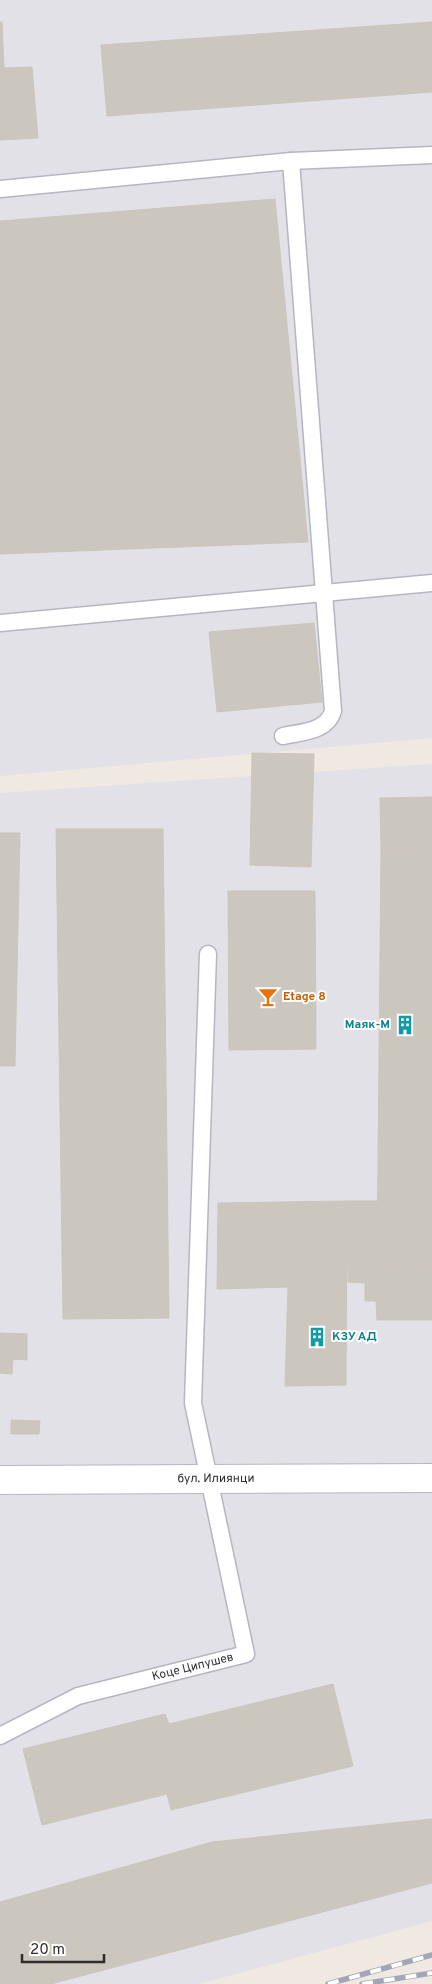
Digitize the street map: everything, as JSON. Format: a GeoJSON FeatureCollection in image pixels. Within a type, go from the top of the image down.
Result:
{"type":"FeatureCollection","features":[{"type":"Feature","properties":{"kind":"street","name":"бул. Илиянци"},"geometry":{"type":"LineString","coordinates":[[0,1480],[432,1478]]}},
{"type":"Feature","properties":{"kind":"lane"},"geometry":{"type":"LineString","coordinates":[[0,189],[291,161],[432,155]]}},
{"type":"Feature","properties":{"kind":"lane"},"geometry":{"type":"LineString","coordinates":[[283,736],[322,727],[330,721],[333,711],[291,161]]}},
{"type":"Feature","properties":{"kind":"lane"},"geometry":{"type":"LineString","coordinates":[[0,623],[432,583]]}},
{"type":"Feature","properties":{"kind":"lane"},"geometry":{"type":"LineString","coordinates":[[208,954],[193,1403],[208,1478]]}},
{"type":"Feature","properties":{"kind":"lane","name":"Коце Ципушев"},"geometry":{"type":"LineString","coordinates":[[0,1736],[78,1696],[246,1654],[208,1478]]}},
{"type":"Feature","properties":{"kind":"shaded area"},"geometry":{"type":"Polygon","coordinates":[[[0,0],[432,0],[432,738],[0,776],[0,0]]]}},
{"type":"Feature","properties":{"kind":"shaded area"},"geometry":{"type":"Polygon","coordinates":[[[432,764],[432,1921],[199,1984],[0,1984],[0,793],[432,764]]]}},
{"type":"Feature","properties":{"kind":"building"},"geometry":{"type":"Polygon","coordinates":[[[0,22],[2,22],[4,68],[32,67],[38,138],[0,140],[0,22]]]}},
{"type":"Feature","properties":{"kind":"building"},"geometry":{"type":"Polygon","coordinates":[[[432,22],[432,92],[107,116],[101,45],[432,22]]]}},
{"type":"Feature","properties":{"kind":"building"},"geometry":{"type":"Polygon","coordinates":[[[275,199],[308,542],[0,554],[0,221],[275,199]]]}},
{"type":"Feature","properties":{"kind":"building"},"geometry":{"type":"Polygon","coordinates":[[[314,623],[322,702],[217,712],[209,632],[314,623]]]}},
{"type":"Feature","properties":{"kind":"building"},"geometry":{"type":"Polygon","coordinates":[[[252,753],[314,754],[311,867],[250,865],[252,753]]]}},
{"type":"Feature","properties":{"kind":"building"},"geometry":{"type":"Polygon","coordinates":[[[432,797],[432,848],[381,849],[380,798],[432,797]]]}},
{"type":"Feature","properties":{"kind":"building"},"geometry":{"type":"Polygon","coordinates":[[[56,829],[163,829],[169,1318],[63,1319],[56,829]]]}},
{"type":"Feature","properties":{"kind":"building"},"geometry":{"type":"Polygon","coordinates":[[[0,833],[20,833],[15,1066],[0,1066],[0,833]]]}},
{"type":"Feature","properties":{"kind":"building","name":"Маяк-М"},"geometry":{"type":"Polygon","coordinates":[[[432,848],[432,1268],[377,1267],[381,849],[432,848]]]}},
{"type":"Feature","properties":{"kind":"building"},"geometry":{"type":"Polygon","coordinates":[[[228,891],[315,891],[316,1049],[229,1050],[228,891]]]}},
{"type":"Feature","properties":{"kind":"building"},"geometry":{"type":"Polygon","coordinates":[[[347,1201],[377,1201],[377,1267],[432,1268],[432,1320],[377,1320],[376,1301],[365,1301],[365,1283],[348,1282],[347,1201]]]}},
{"type":"Feature","properties":{"kind":"building","name":"КЗУ АД"},"geometry":{"type":"Polygon","coordinates":[[[347,1201],[346,1385],[285,1386],[288,1287],[217,1289],[218,1203],[347,1201]]]}},
{"type":"Feature","properties":{"kind":"building"},"geometry":{"type":"Polygon","coordinates":[[[0,1333],[27,1334],[27,1360],[13,1359],[12,1374],[0,1373],[0,1333]]]}},
{"type":"Feature","properties":{"kind":"building"},"geometry":{"type":"Polygon","coordinates":[[[11,1420],[40,1421],[39,1434],[11,1434],[11,1420]]]}},
{"type":"Feature","properties":{"kind":"building"},"geometry":{"type":"Polygon","coordinates":[[[333,1684],[353,1766],[171,1810],[167,1794],[42,1825],[23,1749],[165,1714],[169,1724],[333,1684]]]}},
{"type":"Feature","properties":{"kind":"building"},"geometry":{"type":"Polygon","coordinates":[[[432,1819],[432,1883],[51,1984],[0,1984],[0,1902],[212,1842],[432,1819]]]}},
{"type":"Feature","properties":{"kind":"railway"},"geometry":{"type":"LineString","coordinates":[[328,1984],[432,1955]]}},
{"type":"Feature","properties":{"kind":"railway"},"geometry":{"type":"LineString","coordinates":[[362,1984],[432,1973]]}},
{"type":"Feature","properties":{"kind":"place","name":"Etage 8"},"geometry":{"type":"Point","coordinates":[268,997]}},
{"type":"Feature","properties":{"kind":"place","name":"Маяк-М"},"geometry":{"type":"Point","coordinates":[405,1025]}},
{"type":"Feature","properties":{"kind":"place","name":"КЗУ АД"},"geometry":{"type":"Point","coordinates":[317,1337]}}]}
